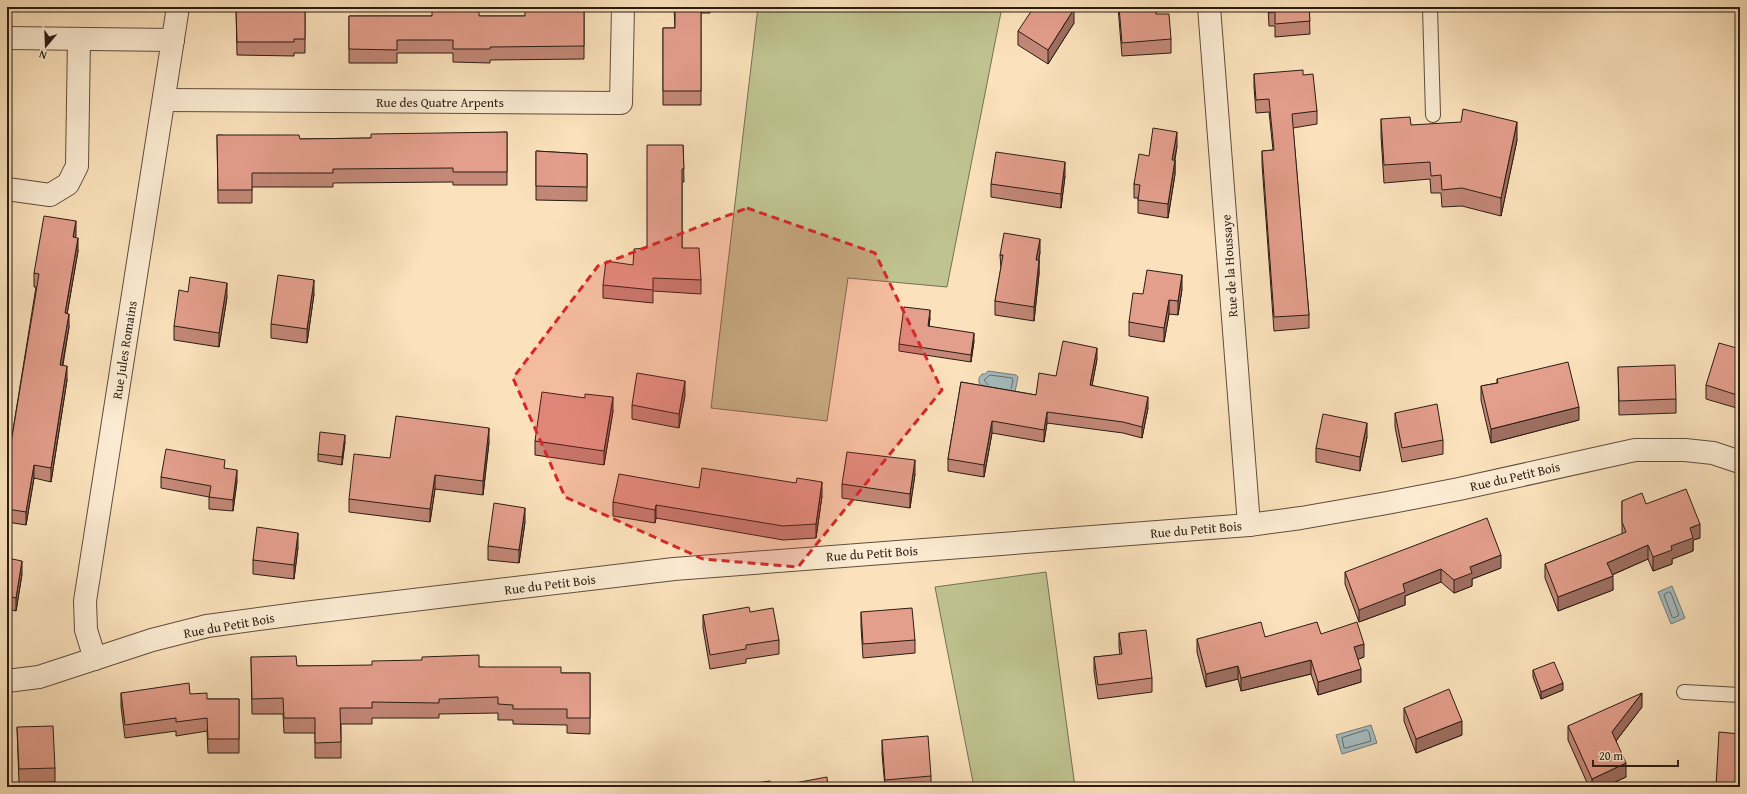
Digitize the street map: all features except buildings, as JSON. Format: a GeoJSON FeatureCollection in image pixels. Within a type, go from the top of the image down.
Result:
{"type":"FeatureCollection","features":[{"type":"Feature","properties":{"kind":"street","name":"Rue Jules Romains"},"geometry":{"type":"LineString","coordinates":[[95,659],[86,630],[84,601],[178,7]]}},
{"type":"Feature","properties":{"kind":"street","name":"Rue des Quatre Arpents"},"geometry":{"type":"LineString","coordinates":[[164,100],[621,103],[623,7]]}},
{"type":"Feature","properties":{"kind":"street","name":"Rue de la Houssaye"},"geometry":{"type":"LineString","coordinates":[[1209,7],[1249,524]]}},
{"type":"Feature","properties":{"kind":"street"},"geometry":{"type":"LineString","coordinates":[[7,38],[173,40]]}},
{"type":"Feature","properties":{"kind":"street"},"geometry":{"type":"LineString","coordinates":[[7,189],[50,195],[68,184],[77,166],[79,39]]}},
{"type":"Feature","properties":{"kind":"street","name":"Rue du Petit Bois"},"geometry":{"type":"LineString","coordinates":[[7,681],[39,678],[152,640],[207,626],[304,613],[666,570],[1249,524],[1301,518],[1459,489],[1635,450],[1685,450],[1713,453],[1740,462]]}},
{"type":"Feature","properties":{"kind":"lane"},"geometry":{"type":"LineString","coordinates":[[1430,7],[1433,115]]}},
{"type":"Feature","properties":{"kind":"lane"},"geometry":{"type":"LineString","coordinates":[[1684,692],[1740,695]]}},
{"type":"Feature","properties":{"kind":"highlighted area"},"geometry":{"type":"Polygon","coordinates":[[[747,208],[875,253],[942,390],[798,567],[703,559],[565,497],[513,378],[598,266],[747,208]]]}},
{"type":"Feature","properties":{"kind":"green space"},"geometry":{"type":"Polygon","coordinates":[[[758,7],[1002,7],[947,287],[848,278],[827,421],[711,408],[758,7]]]}},
{"type":"Feature","properties":{"kind":"green space"},"geometry":{"type":"Polygon","coordinates":[[[1046,572],[1075,787],[974,787],[935,587],[1046,572]]]}},
{"type":"Feature","properties":{"kind":"water"},"geometry":{"type":"Polygon","coordinates":[[[988,371],[1016,375],[1018,377],[1015,392],[983,388],[984,386],[979,383],[979,378],[982,374],[985,374],[988,371]]]}},
{"type":"Feature","properties":{"kind":"water"},"geometry":{"type":"Polygon","coordinates":[[[1672,586],[1685,618],[1671,624],[1658,592],[1672,586]]]}},
{"type":"Feature","properties":{"kind":"water"},"geometry":{"type":"Polygon","coordinates":[[[1371,725],[1377,743],[1342,754],[1336,735],[1371,725]]]}}]}
